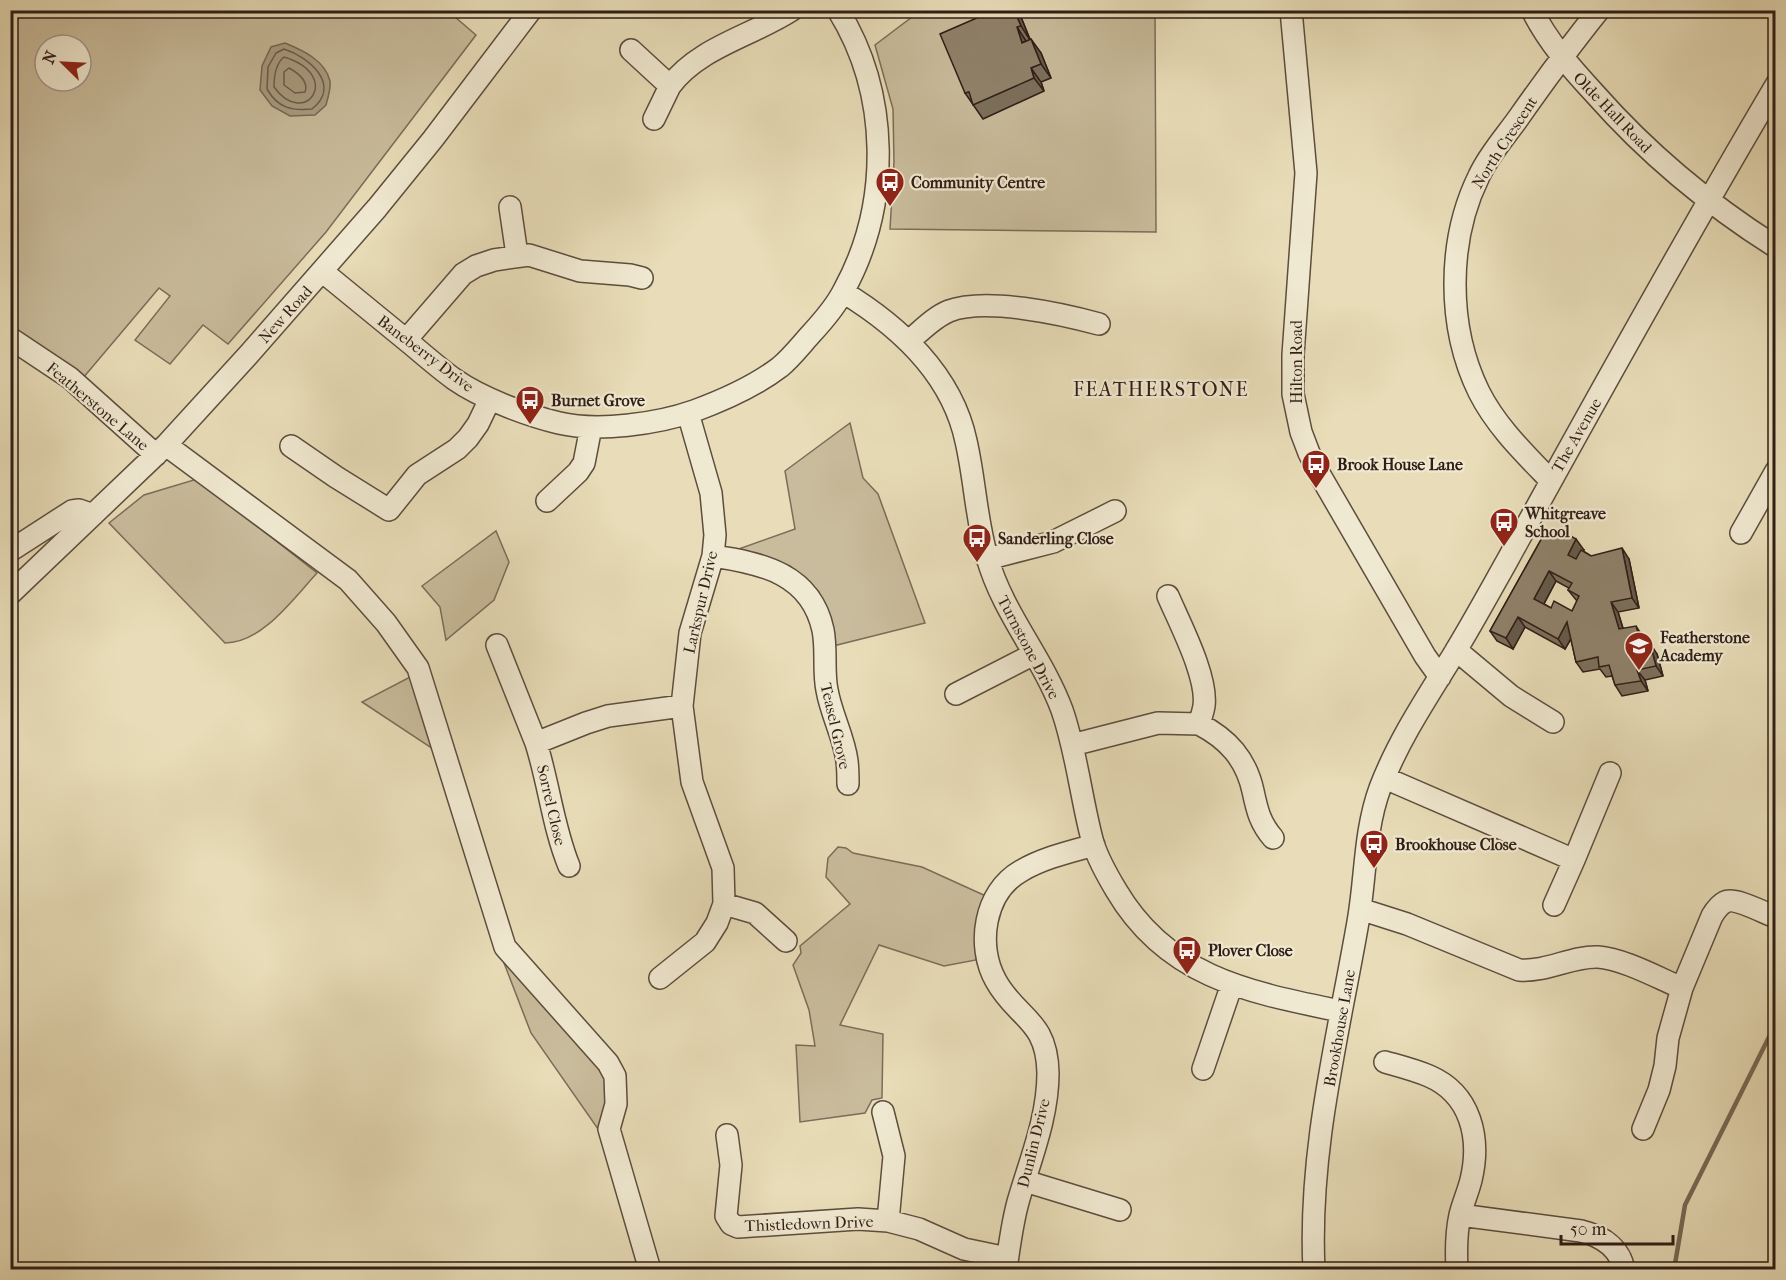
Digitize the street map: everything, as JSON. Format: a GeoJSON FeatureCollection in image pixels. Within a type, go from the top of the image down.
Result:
{"type":"FeatureCollection","features":[{"type":"Feature","properties":{"kind":"street","name":"New Road"},"geometry":{"type":"LineString","coordinates":[[10,594],[161,450],[323,272],[433,139],[531,10]]}},
{"type":"Feature","properties":{"kind":"street"},"geometry":{"type":"LineString","coordinates":[[654,119],[670,86],[678,75],[694,62],[792,10]]}},
{"type":"Feature","properties":{"kind":"street","name":"Baneberry Drive"},"geometry":{"type":"LineString","coordinates":[[323,272],[454,379],[490,399],[560,423],[591,427],[664,420],[740,392],[780,366],[823,320],[843,292],[855,268],[872,218],[879,151],[873,100],[858,48],[838,10]]}},
{"type":"Feature","properties":{"kind":"street","name":"Hilton Road"},"geometry":{"type":"LineString","coordinates":[[1291,10],[1306,173],[1293,355],[1293,394],[1300,432],[1312,460],[1425,656],[1440,677]]}},
{"type":"Feature","properties":{"kind":"street","name":"Olde Hall Road"},"geometry":{"type":"LineString","coordinates":[[1532,10],[1562,57],[1675,175],[1736,222],[1776,247]]}},
{"type":"Feature","properties":{"kind":"street","name":"North Crescent"},"geometry":{"type":"LineString","coordinates":[[1550,480],[1517,446],[1496,419],[1480,392],[1461,340],[1455,301],[1461,233],[1469,198],[1480,173],[1562,57],[1599,10]]}},
{"type":"Feature","properties":{"kind":"street"},"geometry":{"type":"LineString","coordinates":[[630,50],[670,86]]}},
{"type":"Feature","properties":{"kind":"street","name":"The Avenue"},"geometry":{"type":"LineString","coordinates":[[1382,783],[1411,723],[1456,650],[1708,200],[1776,85]]}},
{"type":"Feature","properties":{"kind":"street"},"geometry":{"type":"LineString","coordinates":[[510,207],[517,255]]}},
{"type":"Feature","properties":{"kind":"street"},"geometry":{"type":"LineString","coordinates":[[406,340],[463,274],[476,266],[517,255],[529,255],[580,271],[642,278]]}},
{"type":"Feature","properties":{"kind":"street","name":"Turnstone Drive"},"geometry":{"type":"LineString","coordinates":[[843,292],[867,307],[909,342],[938,379],[958,414],[966,440],[979,527],[987,559],[1002,600],[1055,693],[1072,745],[1094,845],[1119,895],[1149,935],[1171,953],[1195,968],[1232,984],[1279,998],[1340,1011]]}},
{"type":"Feature","properties":{"kind":"street"},"geometry":{"type":"LineString","coordinates":[[909,342],[936,318],[948,311],[965,307],[1042,310],[1099,324]]}},
{"type":"Feature","properties":{"kind":"street","name":"Featherstone Lane"},"geometry":{"type":"LineString","coordinates":[[10,338],[70,378],[161,450],[348,580],[386,623],[418,668],[505,947],[608,1063],[615,1076],[616,1104],[609,1129],[650,1269]]}},
{"type":"Feature","properties":{"kind":"street"},"geometry":{"type":"LineString","coordinates":[[291,446],[389,510],[417,475],[458,449],[478,424],[490,399]]}},
{"type":"Feature","properties":{"kind":"street","name":"Larkspur Drive"},"geometry":{"type":"LineString","coordinates":[[660,978],[705,942],[717,923],[724,904],[723,868],[692,782],[682,706],[690,633],[713,556],[715,535],[711,493],[688,413]]}},
{"type":"Feature","properties":{"kind":"street"},"geometry":{"type":"LineString","coordinates":[[547,501],[578,472],[584,463],[591,427]]}},
{"type":"Feature","properties":{"kind":"street"},"geometry":{"type":"LineString","coordinates":[[1741,533],[1776,471]]}},
{"type":"Feature","properties":{"kind":"street"},"geometry":{"type":"LineString","coordinates":[[10,551],[72,511],[79,510],[93,515]]}},
{"type":"Feature","properties":{"kind":"street"},"geometry":{"type":"LineString","coordinates":[[987,559],[1053,542],[1115,511]]}},
{"type":"Feature","properties":{"kind":"street","name":"Teasel Grove"},"geometry":{"type":"LineString","coordinates":[[713,556],[771,568],[795,585],[807,597],[818,614],[823,632],[826,687],[831,712],[847,760],[848,784]]}},
{"type":"Feature","properties":{"kind":"street"},"geometry":{"type":"LineString","coordinates":[[1168,596],[1196,663],[1203,691],[1204,705],[1199,724]]}},
{"type":"Feature","properties":{"kind":"street","name":"Sorrel Close"},"geometry":{"type":"LineString","coordinates":[[497,645],[537,743],[561,846],[570,866]]}},
{"type":"Feature","properties":{"kind":"street"},"geometry":{"type":"LineString","coordinates":[[1456,650],[1511,696],[1553,722]]}},
{"type":"Feature","properties":{"kind":"street"},"geometry":{"type":"LineString","coordinates":[[956,694],[1034,654]]}},
{"type":"Feature","properties":{"kind":"street","name":"Sorrel Close"},"geometry":{"type":"LineString","coordinates":[[537,743],[608,716],[682,706]]}},
{"type":"Feature","properties":{"kind":"street"},"geometry":{"type":"LineString","coordinates":[[1072,745],[1158,723],[1199,724],[1212,730],[1241,758],[1247,771],[1257,813],[1263,827],[1273,838]]}},
{"type":"Feature","properties":{"kind":"street"},"geometry":{"type":"LineString","coordinates":[[1554,905],[1610,773]]}},
{"type":"Feature","properties":{"kind":"street"},"geometry":{"type":"LineString","coordinates":[[1382,783],[1574,860]]}},
{"type":"Feature","properties":{"kind":"street","name":"Brookhouse Lane"},"geometry":{"type":"LineString","coordinates":[[1314,1269],[1316,1179],[1340,1011],[1360,909],[1366,842],[1382,783]]}},
{"type":"Feature","properties":{"kind":"street","name":"Dunlin Drive"},"geometry":{"type":"LineString","coordinates":[[1007,1264],[1013,1223],[1042,1120],[1048,1074],[1041,1037],[1033,1023],[996,981],[990,968],[986,949],[986,925],[999,892],[1009,879],[1020,871],[1048,858],[1094,845]]}},
{"type":"Feature","properties":{"kind":"street"},"geometry":{"type":"LineString","coordinates":[[1643,1129],[1659,1090],[1665,1066],[1668,1038],[1682,988],[1712,916],[1726,901],[1734,901],[1776,917]]}},
{"type":"Feature","properties":{"kind":"street"},"geometry":{"type":"LineString","coordinates":[[724,904],[755,913],[786,940]]}},
{"type":"Feature","properties":{"kind":"street"},"geometry":{"type":"LineString","coordinates":[[1360,909],[1407,924],[1519,970],[1534,971],[1579,959],[1598,957],[1616,960],[1682,988]]}},
{"type":"Feature","properties":{"kind":"street"},"geometry":{"type":"LineString","coordinates":[[1203,1070],[1232,984]]}},
{"type":"Feature","properties":{"kind":"street"},"geometry":{"type":"LineString","coordinates":[[1385,1062],[1429,1076],[1448,1088],[1461,1101],[1470,1118],[1475,1156],[1456,1235],[1457,1269]]}},
{"type":"Feature","properties":{"kind":"street"},"geometry":{"type":"LineString","coordinates":[[883,1112],[894,1156],[888,1221]]}},
{"type":"Feature","properties":{"kind":"street","name":"Thistledown Drive"},"geometry":{"type":"LineString","coordinates":[[727,1135],[731,1165],[726,1216],[731,1224],[738,1227],[858,1219],[888,1221],[926,1232],[964,1249],[1007,1264]]}},
{"type":"Feature","properties":{"kind":"street"},"geometry":{"type":"LineString","coordinates":[[1025,1181],[1120,1209]]}},
{"type":"Feature","properties":{"kind":"street"},"geometry":{"type":"LineString","coordinates":[[1460,1215],[1595,1234],[1616,1250],[1624,1269]]}},
{"type":"Feature","properties":{"kind":"shaded area"},"geometry":{"type":"Polygon","coordinates":[[[11,11],[448,11],[476,35],[326,232],[228,344],[203,325],[170,364],[135,340],[170,296],[159,288],[83,378],[11,327],[11,11]]]}},
{"type":"Feature","properties":{"kind":"shaded area"},"geometry":{"type":"Polygon","coordinates":[[[920,11],[1155,11],[1156,232],[890,229],[894,162],[893,109],[875,45],[920,11]]]}},
{"type":"Feature","properties":{"kind":"shaded area"},"geometry":{"type":"Polygon","coordinates":[[[850,423],[863,478],[878,494],[925,623],[833,646],[819,592],[790,566],[736,550],[795,529],[785,471],[850,423]]]}},
{"type":"Feature","properties":{"kind":"shaded area"},"geometry":{"type":"Polygon","coordinates":[[[197,479],[317,573],[276,618],[252,636],[239,641],[225,643],[109,523],[144,495],[197,479]]]}},
{"type":"Feature","properties":{"kind":"shaded area"},"geometry":{"type":"Polygon","coordinates":[[[496,531],[509,562],[494,600],[446,640],[440,607],[422,586],[496,531]]]}},
{"type":"Feature","properties":{"kind":"shaded area"},"geometry":{"type":"Polygon","coordinates":[[[410,677],[436,751],[362,702],[410,677]]]}},
{"type":"Feature","properties":{"kind":"shaded area"},"geometry":{"type":"Polygon","coordinates":[[[838,847],[846,848],[853,853],[922,867],[988,897],[975,937],[976,960],[944,966],[879,945],[840,1025],[883,1034],[882,1098],[872,1100],[865,1113],[800,1122],[796,1045],[815,1046],[809,1010],[793,965],[801,953],[800,946],[850,904],[826,877],[828,858],[838,847]]]}},
{"type":"Feature","properties":{"kind":"shaded area"},"geometry":{"type":"Polygon","coordinates":[[[499,950],[603,1067],[611,1087],[605,1139],[531,1033],[499,950]]]}},
{"type":"Feature","properties":{"kind":"water"},"geometry":{"type":"Polygon","coordinates":[[[285,43],[318,62],[330,81],[326,105],[315,115],[290,116],[272,106],[260,90],[262,66],[271,47],[285,43]]]}},
{"type":"Feature","properties":{"kind":"building"},"geometry":{"type":"Polygon","coordinates":[[[995,10],[1014,10],[1021,26],[1017,27],[1022,43],[1031,39],[1041,64],[1031,68],[1034,78],[973,105],[969,92],[965,93],[940,34],[995,10]]]}},
{"type":"Feature","properties":{"kind":"building"},"geometry":{"type":"Polygon","coordinates":[[[1547,529],[1559,534],[1560,530],[1576,539],[1568,555],[1576,559],[1581,550],[1591,556],[1622,548],[1632,598],[1611,602],[1619,629],[1636,626],[1642,646],[1650,643],[1656,666],[1637,670],[1641,681],[1615,685],[1609,665],[1599,667],[1598,657],[1576,662],[1567,622],[1558,639],[1518,617],[1506,638],[1490,631],[1547,529]],[[1549,571],[1534,599],[1551,608],[1554,601],[1572,611],[1579,596],[1568,590],[1572,583],[1549,571]]]}},
{"type":"Feature","properties":{"kind":"waterway"},"geometry":{"type":"LineString","coordinates":[[1674,1270],[1685,1205],[1776,1023]]}},
{"type":"Feature","properties":{"kind":"place","name":"Community Centre"},"geometry":{"type":"Point","coordinates":[890,208]}},
{"type":"Feature","properties":{"kind":"place","name":"Burnet Grove"},"geometry":{"type":"Point","coordinates":[530,426]}},
{"type":"Feature","properties":{"kind":"place","name":"Brook House Lane"},"geometry":{"type":"Point","coordinates":[1316,490]}},
{"type":"Feature","properties":{"kind":"place","name":"Whitgreave School"},"geometry":{"type":"Point","coordinates":[1504,548]}},
{"type":"Feature","properties":{"kind":"place","name":"Sanderling Close"},"geometry":{"type":"Point","coordinates":[977,564]}},
{"type":"Feature","properties":{"kind":"place","name":"Featherstone Academy"},"geometry":{"type":"Point","coordinates":[1639,672]}},
{"type":"Feature","properties":{"kind":"place","name":"Brookhouse Close"},"geometry":{"type":"Point","coordinates":[1374,870]}},
{"type":"Feature","properties":{"kind":"place","name":"Plover Close"},"geometry":{"type":"Point","coordinates":[1187,976]}},
{"type":"Feature","properties":{"kind":"district","name":"FEATHERSTONE"},"geometry":{"type":"Point","coordinates":[1161,389]}}]}
